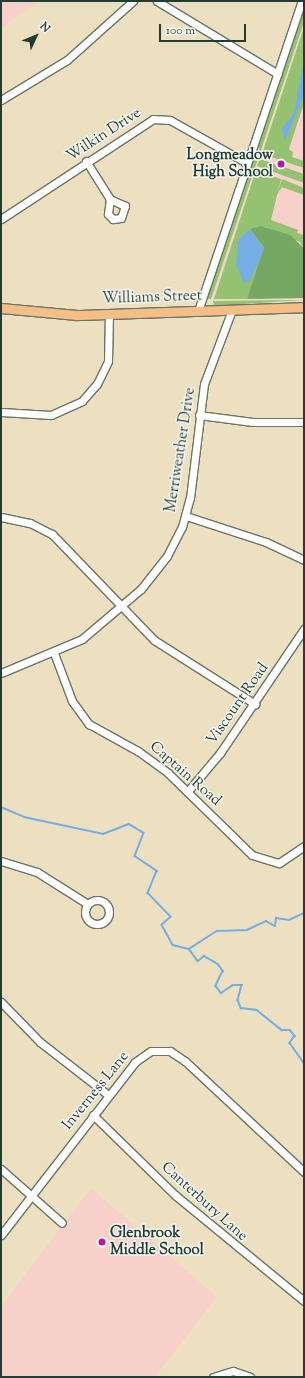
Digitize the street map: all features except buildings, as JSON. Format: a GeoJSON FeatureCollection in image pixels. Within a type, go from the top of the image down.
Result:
{"type":"FeatureCollection","features":[{"type":"Feature","properties":{"kind":"main road","name":"Williams Street"},"geometry":{"type":"LineString","coordinates":[[1,308],[55,314],[109,314],[304,307]]}},
{"type":"Feature","properties":{"kind":"street"},"geometry":{"type":"LineString","coordinates":[[1,100],[67,60],[133,1]]}},
{"type":"Feature","properties":{"kind":"street"},"geometry":{"type":"LineString","coordinates":[[157,1],[278,74]]}},
{"type":"Feature","properties":{"kind":"street"},"geometry":{"type":"LineString","coordinates":[[198,311],[302,1]]}},
{"type":"Feature","properties":{"kind":"street","name":"Wilkin Drive"},"geometry":{"type":"LineString","coordinates":[[1,219],[142,124],[160,118],[170,120],[247,164]]}},
{"type":"Feature","properties":{"kind":"street"},"geometry":{"type":"LineString","coordinates":[[86,161],[110,199]]}},
{"type":"Feature","properties":{"kind":"street","name":"Merriweather Drive"},"geometry":{"type":"LineString","coordinates":[[1,673],[54,653],[82,639],[121,606],[164,561],[186,516],[199,415],[207,373],[232,310]]}},
{"type":"Feature","properties":{"kind":"street"},"geometry":{"type":"LineString","coordinates":[[1,412],[51,415],[82,401],[96,384],[108,361],[109,314]]}},
{"type":"Feature","properties":{"kind":"street"},"geometry":{"type":"LineString","coordinates":[[199,415],[253,422],[304,422]]}},
{"type":"Feature","properties":{"kind":"street"},"geometry":{"type":"LineString","coordinates":[[186,516],[266,542],[304,560]]}},
{"type":"Feature","properties":{"kind":"street"},"geometry":{"type":"LineString","coordinates":[[1,517],[30,523],[52,534],[160,645],[256,704]]}},
{"type":"Feature","properties":{"kind":"street","name":"Viscount Road"},"geometry":{"type":"LineString","coordinates":[[188,791],[256,704],[304,629]]}},
{"type":"Feature","properties":{"kind":"street","name":"Captain Road"},"geometry":{"type":"LineString","coordinates":[[54,653],[80,715],[101,732],[143,754],[188,791],[252,855],[280,863],[304,846]]}},
{"type":"Feature","properties":{"kind":"street"},"geometry":{"type":"LineString","coordinates":[[1,861],[48,877],[86,903]]}},
{"type":"Feature","properties":{"kind":"street"},"geometry":{"type":"LineString","coordinates":[[1,1002],[40,1042],[108,1095]]}},
{"type":"Feature","properties":{"kind":"street","name":"Inverness Lane"},"geometry":{"type":"LineString","coordinates":[[1,1235],[108,1095],[145,1053],[170,1051],[240,1108],[304,1172]]}},
{"type":"Feature","properties":{"kind":"street","name":"Canterbury Lane"},"geometry":{"type":"LineString","coordinates":[[93,1115],[175,1195],[304,1301]]}},
{"type":"Feature","properties":{"kind":"street"},"geometry":{"type":"LineString","coordinates":[[1,1169],[62,1223]]}},
{"type":"Feature","properties":{"kind":"street"},"geometry":{"type":"LineString","coordinates":[[213,1377],[233,1371],[250,1377]]}},
{"type":"Feature","properties":{"kind":"shaded area"},"geometry":{"type":"Polygon","coordinates":[[[1,1],[40,1],[1,28],[1,1]]]}},
{"type":"Feature","properties":{"kind":"shaded area","name":"Longmeadow High School"},"geometry":{"type":"Polygon","coordinates":[[[304,25],[304,299],[211,300],[256,168],[304,25]]]}},
{"type":"Feature","properties":{"kind":"shaded area","name":"Glenbrook Middle School"},"geometry":{"type":"Polygon","coordinates":[[[91,1188],[217,1297],[155,1377],[1,1377],[1,1306],[91,1188]]]}},
{"type":"Feature","properties":{"kind":"green space"},"geometry":{"type":"Polygon","coordinates":[[[304,7],[304,22],[260,153],[258,144],[304,7]]]}},
{"type":"Feature","properties":{"kind":"green space"},"geometry":{"type":"Polygon","coordinates":[[[304,27],[304,103],[289,149],[293,152],[292,157],[304,161],[304,168],[262,154],[304,27]]]}},
{"type":"Feature","properties":{"kind":"green space"},"geometry":{"type":"Polygon","coordinates":[[[254,159],[258,159],[211,299],[207,299],[254,159]]]}},
{"type":"Feature","properties":{"kind":"green space"},"geometry":{"type":"Polygon","coordinates":[[[260,159],[304,174],[304,183],[257,166],[260,159]]]}},
{"type":"Feature","properties":{"kind":"green space"},"geometry":{"type":"Polygon","coordinates":[[[256,170],[281,179],[271,220],[298,230],[297,233],[304,235],[304,248],[300,242],[265,227],[264,251],[247,299],[214,299],[256,170]]]}},
{"type":"Feature","properties":{"kind":"green space"},"geometry":{"type":"Polygon","coordinates":[[[282,179],[304,188],[304,195],[282,187],[276,196],[282,179]]]}},
{"type":"Feature","properties":{"kind":"green space"},"geometry":{"type":"Polygon","coordinates":[[[261,226],[290,235],[304,248],[304,298],[247,299],[264,247],[250,229],[261,226]]]}},
{"type":"Feature","properties":{"kind":"green space"},"geometry":{"type":"Polygon","coordinates":[[[304,300],[214,306],[213,302],[213,301],[304,300]]]}},
{"type":"Feature","properties":{"kind":"water"},"geometry":{"type":"Polygon","coordinates":[[[304,60],[304,95],[285,141],[282,129],[294,113],[304,60]]]}},
{"type":"Feature","properties":{"kind":"water"},"geometry":{"type":"Polygon","coordinates":[[[250,229],[264,249],[250,281],[244,283],[236,264],[239,239],[250,229]]]}},
{"type":"Feature","properties":{"kind":"waterway"},"geometry":{"type":"LineString","coordinates":[[1,807],[24,817],[103,834],[129,824],[144,833],[135,856],[157,871],[148,893],[171,917],[162,925],[173,945],[189,949],[198,961],[204,956],[218,964],[223,971],[216,986],[221,993],[233,985],[242,985],[238,1000],[241,1008],[257,1010],[282,1030],[290,1030],[295,1036],[290,1043],[304,1063]]}},
{"type":"Feature","properties":{"kind":"waterway"},"geometry":{"type":"LineString","coordinates":[[189,949],[217,931],[247,930],[266,921],[275,926],[276,918],[289,920],[304,913]]}},
{"type":"Feature","properties":{"kind":"place","name":"Longmeadow High School"},"geometry":{"type":"Point","coordinates":[281,164]}},
{"type":"Feature","properties":{"kind":"place","name":"Glenbrook Middle School"},"geometry":{"type":"Point","coordinates":[102,1242]}}]}
